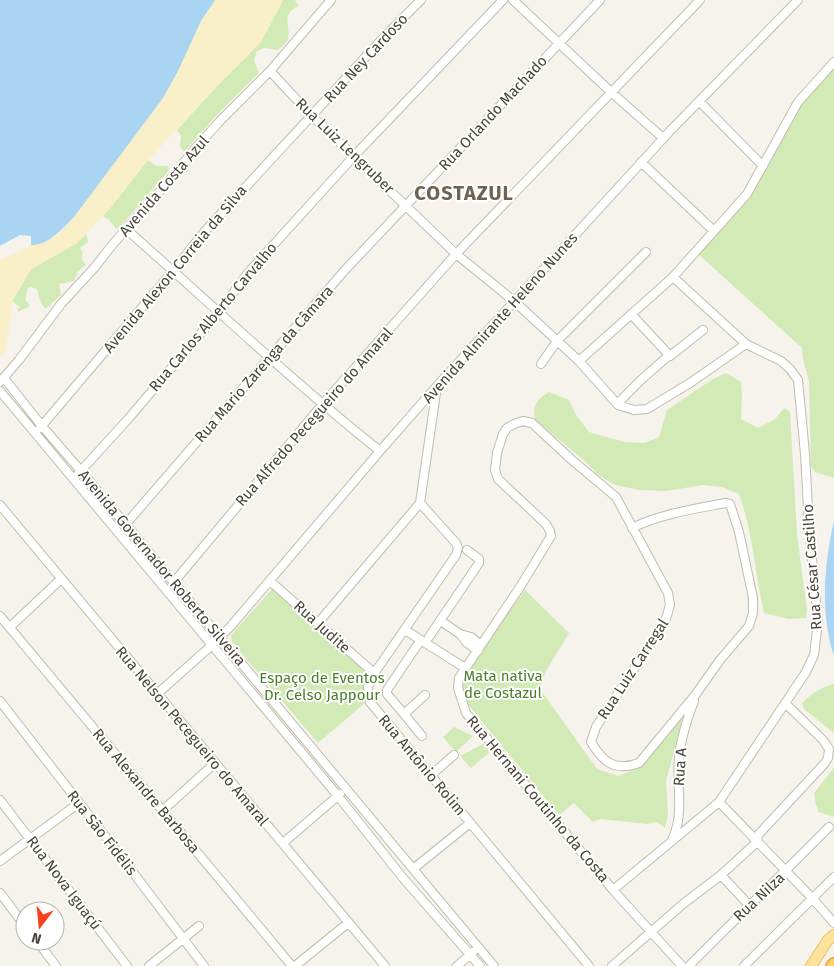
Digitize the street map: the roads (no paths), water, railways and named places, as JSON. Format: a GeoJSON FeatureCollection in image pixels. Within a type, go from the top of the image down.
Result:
{"type":"FeatureCollection","features":[{"type":"Feature","properties":{"kind":"main road"},"geometry":{"type":"LineString","coordinates":[[812,966],[828,940],[834,935]]}},
{"type":"Feature","properties":{"kind":"street","name":"Avenida Costa Azul"},"geometry":{"type":"LineString","coordinates":[[2,380],[61,304],[220,121],[270,71],[331,0]]}},
{"type":"Feature","properties":{"kind":"street","name":"Rua Ney Cardoso"},"geometry":{"type":"LineString","coordinates":[[312,116],[384,36],[421,0]]}},
{"type":"Feature","properties":{"kind":"street","name":"Rua Carlos Alberto Carvalho"},"geometry":{"type":"LineString","coordinates":[[73,479],[129,418],[219,312],[248,273],[354,156],[503,0]]}},
{"type":"Feature","properties":{"kind":"street"},"geometry":{"type":"LineString","coordinates":[[513,0],[610,92],[663,138]]}},
{"type":"Feature","properties":{"kind":"street","name":"Rua Orlando Machado"},"geometry":{"type":"LineString","coordinates":[[406,205],[600,0]]}},
{"type":"Feature","properties":{"kind":"street","name":"Rua Alfredo Pecegueiro do Amaral"},"geometry":{"type":"LineString","coordinates":[[174,582],[322,405],[456,254],[700,0]]}},
{"type":"Feature","properties":{"kind":"street","name":"Avenida Almirante Heleno Nunes"},"geometry":{"type":"LineString","coordinates":[[157,694],[219,638],[380,451],[514,301],[663,138],[798,0]]}},
{"type":"Feature","properties":{"kind":"street"},"geometry":{"type":"LineString","coordinates":[[579,361],[673,278],[747,194],[798,102],[834,62]]}},
{"type":"Feature","properties":{"kind":"street","name":"Rua Luiz Lengruber"},"geometry":{"type":"LineString","coordinates":[[270,71],[312,116],[456,254],[514,301],[579,361],[617,404]]}},
{"type":"Feature","properties":{"kind":"street"},"geometry":{"type":"LineString","coordinates":[[699,101],[763,166]]}},
{"type":"Feature","properties":{"kind":"street","name":"Avenida Alexon Correia da Silva"},"geometry":{"type":"LineString","coordinates":[[34,433],[174,271],[206,230],[312,116]]}},
{"type":"Feature","properties":{"kind":"street"},"geometry":{"type":"LineString","coordinates":[[641,162],[714,232]]}},
{"type":"Feature","properties":{"kind":"street","name":"Rua Mario Zarenga da Câmara"},"geometry":{"type":"LineString","coordinates":[[125,525],[345,270],[406,205]]}},
{"type":"Feature","properties":{"kind":"street"},"geometry":{"type":"LineString","coordinates":[[126,229],[268,358],[322,405],[380,451]]}},
{"type":"Feature","properties":{"kind":"street"},"geometry":{"type":"LineString","coordinates":[[541,364],[557,341],[646,252]]}},
{"type":"Feature","properties":{"kind":"street","name":"Rua César Castilho"},"geometry":{"type":"LineString","coordinates":[[613,890],[719,802],[806,672],[814,655],[818,622],[798,380],[781,360],[746,344],[673,278]]}},
{"type":"Feature","properties":{"kind":"street"},"geometry":{"type":"LineString","coordinates":[[631,314],[670,356],[703,330]]}},
{"type":"Feature","properties":{"kind":"street"},"geometry":{"type":"LineString","coordinates":[[666,358],[642,378],[617,404],[626,409],[647,409],[690,383],[746,344]]}},
{"type":"Feature","properties":{"kind":"street","name":"Avenida Governador Roberto Silveira"},"geometry":{"type":"LineString","coordinates":[[2,380],[81,471],[345,790],[494,966]]}},
{"type":"Feature","properties":{"kind":"street"},"geometry":{"type":"LineString","coordinates":[[318,623],[420,503],[437,386]]}},
{"type":"Feature","properties":{"kind":"street","name":"Avenida Governador Roberto Silveira"},"geometry":{"type":"LineString","coordinates":[[0,391],[338,796],[402,878],[480,966]]}},
{"type":"Feature","properties":{"kind":"street","name":"Rua Hernani Coutinho da Costa"},"geometry":{"type":"LineString","coordinates":[[640,543],[616,497],[532,423],[523,421],[508,428],[503,434],[497,453],[495,470],[498,479],[546,524],[550,531],[550,536],[520,587],[465,668],[459,678],[458,688],[466,713],[613,890],[682,966]]}},
{"type":"Feature","properties":{"kind":"street","name":"Rua Antônio Rolim"},"geometry":{"type":"LineString","coordinates":[[420,503],[456,543],[458,548],[456,555],[374,673],[368,687],[370,702],[589,966]]}},
{"type":"Feature","properties":{"kind":"street"},"geometry":{"type":"LineString","coordinates":[[632,528],[652,520],[689,510],[725,503],[732,505],[751,588],[753,613],[745,632],[720,660],[696,694]]}},
{"type":"Feature","properties":{"kind":"street","name":"Rua Nelson Pecegueiro do Amaral"},"geometry":{"type":"LineString","coordinates":[[0,505],[385,966]]}},
{"type":"Feature","properties":{"kind":"street","name":"Rua Luiz Carregal"},"geometry":{"type":"LineString","coordinates":[[640,543],[668,593],[670,605],[668,614],[596,727],[591,742],[604,760],[610,764],[626,768],[639,763],[696,694]]}},
{"type":"Feature","properties":{"kind":"street"},"geometry":{"type":"LineString","coordinates":[[429,637],[479,563],[479,559],[467,550]]}},
{"type":"Feature","properties":{"kind":"street"},"geometry":{"type":"LineString","coordinates":[[4,623],[61,579]]}},
{"type":"Feature","properties":{"kind":"street","name":"Rua Judite"},"geometry":{"type":"LineString","coordinates":[[270,581],[374,673]]}},
{"type":"Feature","properties":{"kind":"street"},"geometry":{"type":"LineString","coordinates":[[441,621],[460,634],[471,637],[480,648]]}},
{"type":"Feature","properties":{"kind":"street","name":"Rua Alexandre Barbosa"},"geometry":{"type":"LineString","coordinates":[[4,623],[293,966]]}},
{"type":"Feature","properties":{"kind":"street"},"geometry":{"type":"LineString","coordinates":[[405,630],[465,668]]}},
{"type":"Feature","properties":{"kind":"street"},"geometry":{"type":"LineString","coordinates":[[418,644],[388,690],[389,698],[422,736]]}},
{"type":"Feature","properties":{"kind":"street","name":"Rua A"},"geometry":{"type":"LineString","coordinates":[[672,841],[678,824],[679,756],[686,722],[696,694]]}},
{"type":"Feature","properties":{"kind":"street"},"geometry":{"type":"LineString","coordinates":[[404,714],[425,695]]}},
{"type":"Feature","properties":{"kind":"street","name":"Rua São Fidélis"},"geometry":{"type":"LineString","coordinates":[[0,701],[204,966]]}},
{"type":"Feature","properties":{"kind":"street"},"geometry":{"type":"LineString","coordinates":[[612,966],[683,904],[721,875],[757,842],[758,835],[825,763],[828,758],[829,749],[823,740],[786,704]]}},
{"type":"Feature","properties":{"kind":"street"},"geometry":{"type":"LineString","coordinates":[[430,776],[454,755]]}},
{"type":"Feature","properties":{"kind":"street"},"geometry":{"type":"LineString","coordinates":[[162,811],[215,763]]}},
{"type":"Feature","properties":{"kind":"street"},"geometry":{"type":"LineString","coordinates":[[283,843],[345,790]]}},
{"type":"Feature","properties":{"kind":"street","name":"Rua Nova Iguaçú"},"geometry":{"type":"LineString","coordinates":[[0,800],[127,966]]}},
{"type":"Feature","properties":{"kind":"street"},"geometry":{"type":"LineString","coordinates":[[719,802],[834,923]]}},
{"type":"Feature","properties":{"kind":"street"},"geometry":{"type":"LineString","coordinates":[[0,861],[79,803]]}},
{"type":"Feature","properties":{"kind":"street"},"geometry":{"type":"LineString","coordinates":[[413,869],[470,823]]}},
{"type":"Feature","properties":{"kind":"street","name":"Rua Nilza"},"geometry":{"type":"LineString","coordinates":[[689,966],[829,827]]}},
{"type":"Feature","properties":{"kind":"street"},"geometry":{"type":"LineString","coordinates":[[721,875],[749,905]]}},
{"type":"Feature","properties":{"kind":"street"},"geometry":{"type":"LineString","coordinates":[[744,966],[834,877]]}},
{"type":"Feature","properties":{"kind":"street"},"geometry":{"type":"LineString","coordinates":[[0,893],[15,913]]}},
{"type":"Feature","properties":{"kind":"street"},"geometry":{"type":"LineString","coordinates":[[293,966],[348,923]]}},
{"type":"Feature","properties":{"kind":"street"},"geometry":{"type":"LineString","coordinates":[[149,966],[199,926]]}},
{"type":"Feature","properties":{"kind":"street"},"geometry":{"type":"LineString","coordinates":[[457,966],[478,948]]}},
{"type":"Feature","properties":{"kind":"street"},"geometry":{"type":"LineString","coordinates":[[45,951],[56,966]]}},
{"type":"Feature","properties":{"kind":"water"},"geometry":{"type":"Polygon","coordinates":[[[0,0],[215,0],[201,21],[178,71],[163,98],[74,217],[55,236],[37,245],[31,245],[31,236],[20,235],[0,246],[0,0]]]}},
{"type":"Feature","properties":{"kind":"water"},"geometry":{"type":"Polygon","coordinates":[[[834,521],[834,656],[827,623],[825,588],[828,554],[834,521]]]}},
{"type":"Feature","properties":{"kind":"district","name":"COSTAZUL"},"geometry":{"type":"Point","coordinates":[464,193]}},
{"type":"Feature","properties":{"kind":"park label","name":"Mata nativa de Costazul"},"geometry":{"type":"Point","coordinates":[503,684]}},
{"type":"Feature","properties":{"kind":"park label","name":"Espaço de Eventos Dr. Celso Jappour"},"geometry":{"type":"Point","coordinates":[322,686]}}]}
